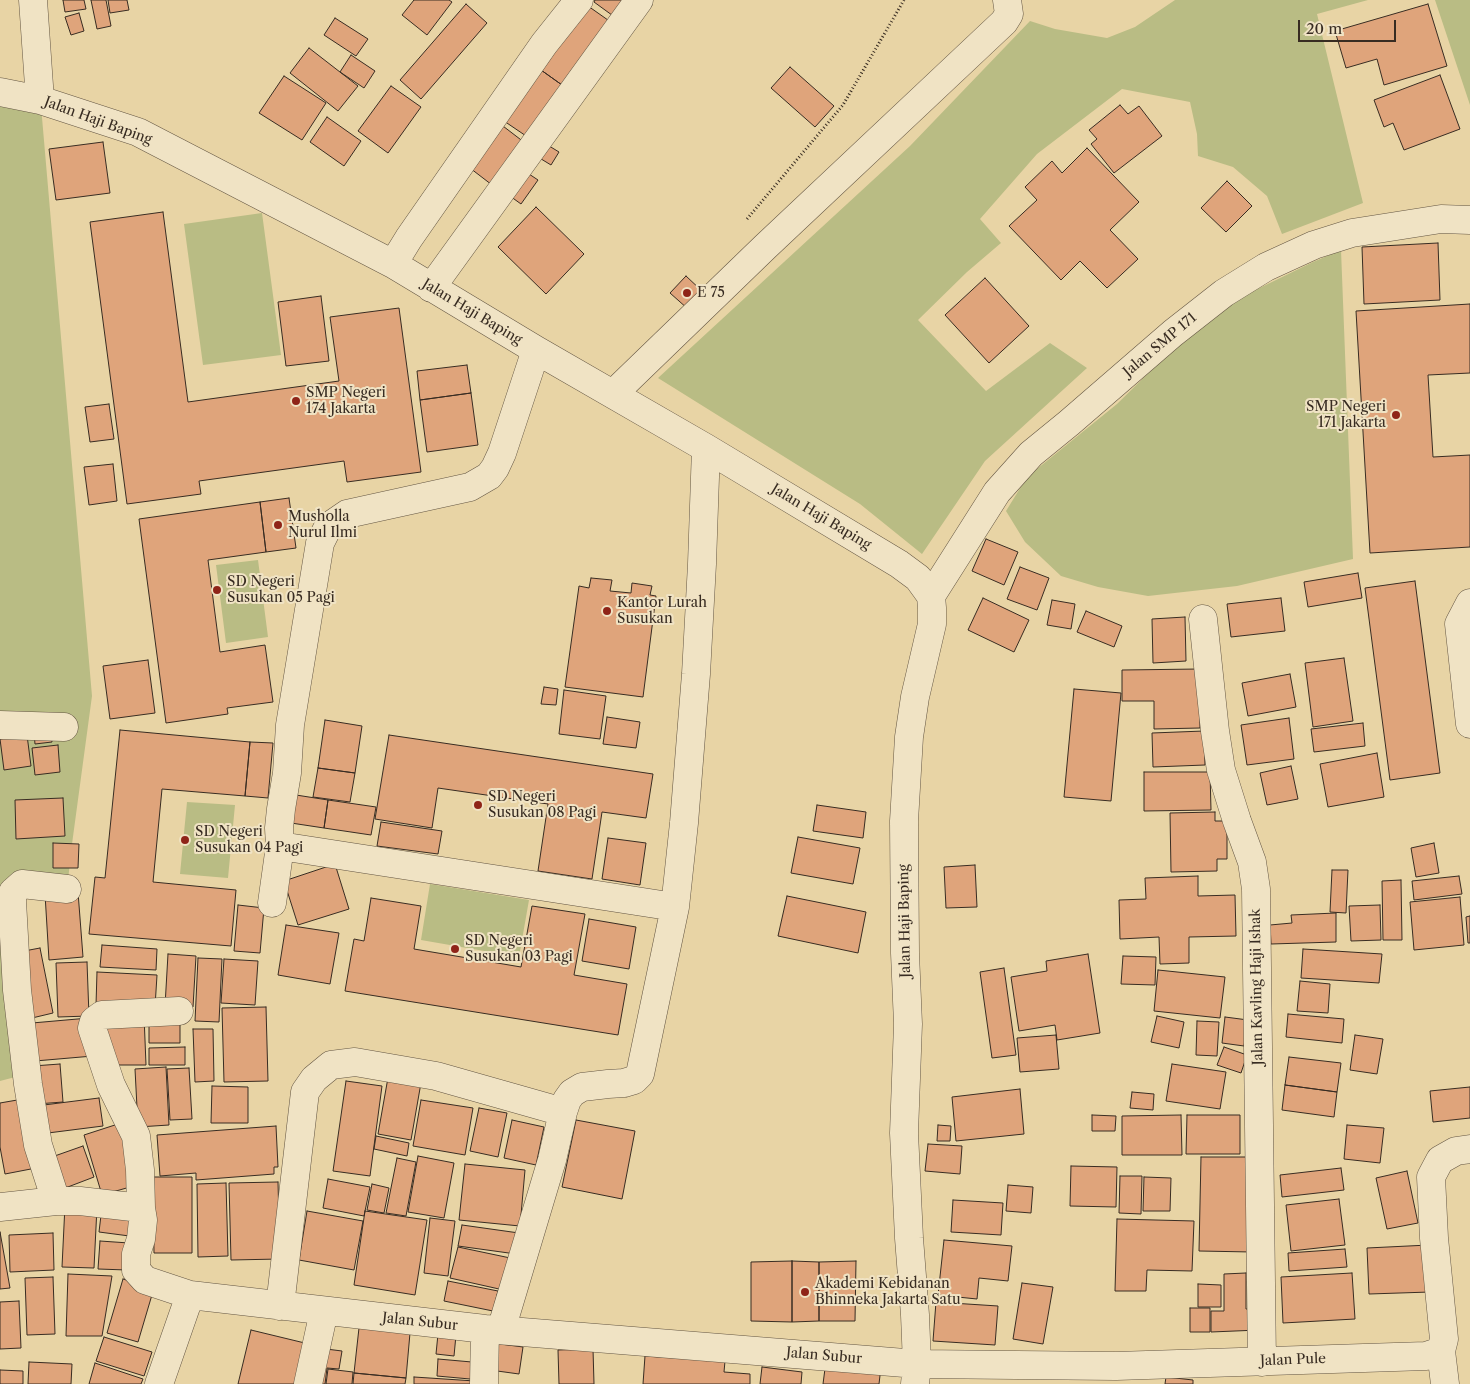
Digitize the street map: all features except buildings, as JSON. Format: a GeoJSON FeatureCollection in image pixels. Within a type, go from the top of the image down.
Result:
{"type":"FeatureCollection","features":[{"type":"Feature","properties":{"kind":"street"},"geometry":{"type":"LineString","coordinates":[[33,0],[40,100]]}},
{"type":"Feature","properties":{"kind":"street"},"geometry":{"type":"LineString","coordinates":[[393,264],[409,238],[544,44],[580,0]]}},
{"type":"Feature","properties":{"kind":"street"},"geometry":{"type":"LineString","coordinates":[[431,288],[639,0]]}},
{"type":"Feature","properties":{"kind":"street"},"geometry":{"type":"LineString","coordinates":[[613,394],[765,247],[1004,22],[1009,14],[1007,0]]}},
{"type":"Feature","properties":{"kind":"street","name":"Jalan Haji Baping"},"geometry":{"type":"LineString","coordinates":[[0,92],[40,100],[138,132],[393,264],[899,564],[918,578],[931,596],[932,624],[915,697],[909,737],[904,821],[905,953],[908,1024],[904,1141],[915,1315],[916,1374]]}},
{"type":"Feature","properties":{"kind":"street","name":"Jalan SMP 171"},"geometry":{"type":"LineString","coordinates":[[931,596],[997,492],[1031,454],[1069,424],[1173,333],[1224,293],[1266,267],[1314,245],[1352,233],[1441,219],[1470,220]]}},
{"type":"Feature","properties":{"kind":"street"},"geometry":{"type":"LineString","coordinates":[[272,903],[280,846],[279,828],[287,773],[290,725],[320,543],[328,528],[347,514],[470,487],[489,476],[502,453],[536,350]]}},
{"type":"Feature","properties":{"kind":"street"},"geometry":{"type":"LineString","coordinates":[[484,1384],[493,1330],[552,1160],[567,1100],[572,1093],[582,1087],[624,1084],[634,1080],[640,1074],[674,907],[685,814],[696,674],[706,448]]}},
{"type":"Feature","properties":{"kind":"street"},"geometry":{"type":"LineString","coordinates":[[1470,603],[1459,624],[1470,724]]}},
{"type":"Feature","properties":{"kind":"street","name":"Jalan Kavling Haji Ishak"},"geometry":{"type":"LineString","coordinates":[[1204,619],[1215,731],[1221,770],[1252,862],[1256,889],[1262,1362]]}},
{"type":"Feature","properties":{"kind":"street"},"geometry":{"type":"LineString","coordinates":[[0,725],[64,727]]}},
{"type":"Feature","properties":{"kind":"street"},"geometry":{"type":"LineString","coordinates":[[280,846],[674,907]]}},
{"type":"Feature","properties":{"kind":"street"},"geometry":{"type":"LineString","coordinates":[[56,1201],[38,1145],[28,1084],[17,990],[12,901],[13,892],[22,884],[67,889]]}},
{"type":"Feature","properties":{"kind":"street","name":"Jalan Subur"},"geometry":{"type":"LineString","coordinates":[[179,1011],[102,1015],[94,1021],[92,1028],[111,1085],[136,1136],[143,1220],[141,1239],[136,1254],[136,1270],[145,1280],[190,1295],[280,1306],[916,1374]]}},
{"type":"Feature","properties":{"kind":"street"},"geometry":{"type":"LineString","coordinates":[[280,1306],[305,1092],[314,1079],[331,1066],[355,1062],[436,1076],[563,1112]]}},
{"type":"Feature","properties":{"kind":"street"},"geometry":{"type":"LineString","coordinates":[[1445,1384],[1441,1351],[1444,1339],[1434,1238],[1431,1177],[1440,1160],[1456,1151],[1470,1149]]}},
{"type":"Feature","properties":{"kind":"street"},"geometry":{"type":"LineString","coordinates":[[0,1207],[56,1201],[80,1201],[141,1208]]}},
{"type":"Feature","properties":{"kind":"street"},"geometry":{"type":"LineString","coordinates":[[159,1384],[190,1295]]}},
{"type":"Feature","properties":{"kind":"street"},"geometry":{"type":"LineString","coordinates":[[308,1384],[324,1311]]}},
{"type":"Feature","properties":{"kind":"street","name":"Jalan Pule"},"geometry":{"type":"LineString","coordinates":[[916,1374],[1115,1375],[1262,1362],[1426,1356],[1441,1351]]}},
{"type":"Feature","properties":{"kind":"path"},"geometry":{"type":"LineString","coordinates":[[765,247],[744,231],[743,224],[843,105],[904,0]]}},
{"type":"Feature","properties":{"kind":"green space"},"geometry":{"type":"Polygon","coordinates":[[[1175,0],[1368,0],[1317,14],[1363,203],[1282,234],[1267,196],[1233,167],[1198,156],[1197,134],[1190,102],[1122,89],[1037,154],[980,219],[1001,243],[967,272],[918,320],[986,391],[1050,343],[1087,368],[985,461],[922,554],[860,504],[658,378],[910,146],[1030,21],[1055,29],[1107,38],[1135,27],[1175,0]]]}},
{"type":"Feature","properties":{"kind":"green space"},"geometry":{"type":"Polygon","coordinates":[[[1435,0],[1470,0],[1470,105],[1435,0]]]}},
{"type":"Feature","properties":{"kind":"green space"},"geometry":{"type":"Polygon","coordinates":[[[0,99],[41,106],[92,696],[68,880],[20,877],[23,1075],[0,1081],[0,99]]]}},
{"type":"Feature","properties":{"kind":"green space"},"geometry":{"type":"Polygon","coordinates":[[[262,213],[281,355],[203,365],[184,224],[262,213]]]}},
{"type":"Feature","properties":{"kind":"green space"},"geometry":{"type":"Polygon","coordinates":[[[1341,250],[1353,559],[1237,586],[1148,596],[1098,587],[1061,576],[1025,542],[1006,511],[1027,477],[1117,404],[1189,333],[1237,299],[1341,250]]]}},
{"type":"Feature","properties":{"kind":"green space"},"geometry":{"type":"Polygon","coordinates":[[[258,560],[268,637],[226,643],[216,565],[258,560]]]}},
{"type":"Feature","properties":{"kind":"green space"},"geometry":{"type":"Polygon","coordinates":[[[187,802],[235,805],[228,878],[180,874],[187,802]]]}},
{"type":"Feature","properties":{"kind":"green space"},"geometry":{"type":"Polygon","coordinates":[[[430,884],[529,900],[519,957],[421,940],[430,884]]]}},
{"type":"Feature","properties":{"kind":"place","name":"E 75"},"geometry":{"type":"Point","coordinates":[687,293]}},
{"type":"Feature","properties":{"kind":"place","name":"SMP Negeri 174 Jakarta"},"geometry":{"type":"Point","coordinates":[296,401]}},
{"type":"Feature","properties":{"kind":"place","name":"SMP Negeri 171 Jakarta"},"geometry":{"type":"Point","coordinates":[1396,415]}},
{"type":"Feature","properties":{"kind":"place","name":"Musholla Nurul Ilmi"},"geometry":{"type":"Point","coordinates":[278,525]}},
{"type":"Feature","properties":{"kind":"place","name":"SD Negeri Susukan 05 Pagi"},"geometry":{"type":"Point","coordinates":[217,590]}},
{"type":"Feature","properties":{"kind":"place","name":"Kantor Lurah Susukan"},"geometry":{"type":"Point","coordinates":[607,611]}},
{"type":"Feature","properties":{"kind":"place","name":"SD Negeri Susukan 08 Pagi"},"geometry":{"type":"Point","coordinates":[478,805]}},
{"type":"Feature","properties":{"kind":"place","name":"SD Negeri Susukan 04 Pagi"},"geometry":{"type":"Point","coordinates":[185,840]}},
{"type":"Feature","properties":{"kind":"place","name":"SD Negeri Susukan 03 Pagi"},"geometry":{"type":"Point","coordinates":[455,949]}},
{"type":"Feature","properties":{"kind":"place","name":"Akademi Kebidanan Bhinneka Jakarta Satu"},"geometry":{"type":"Point","coordinates":[805,1292]}}]}
